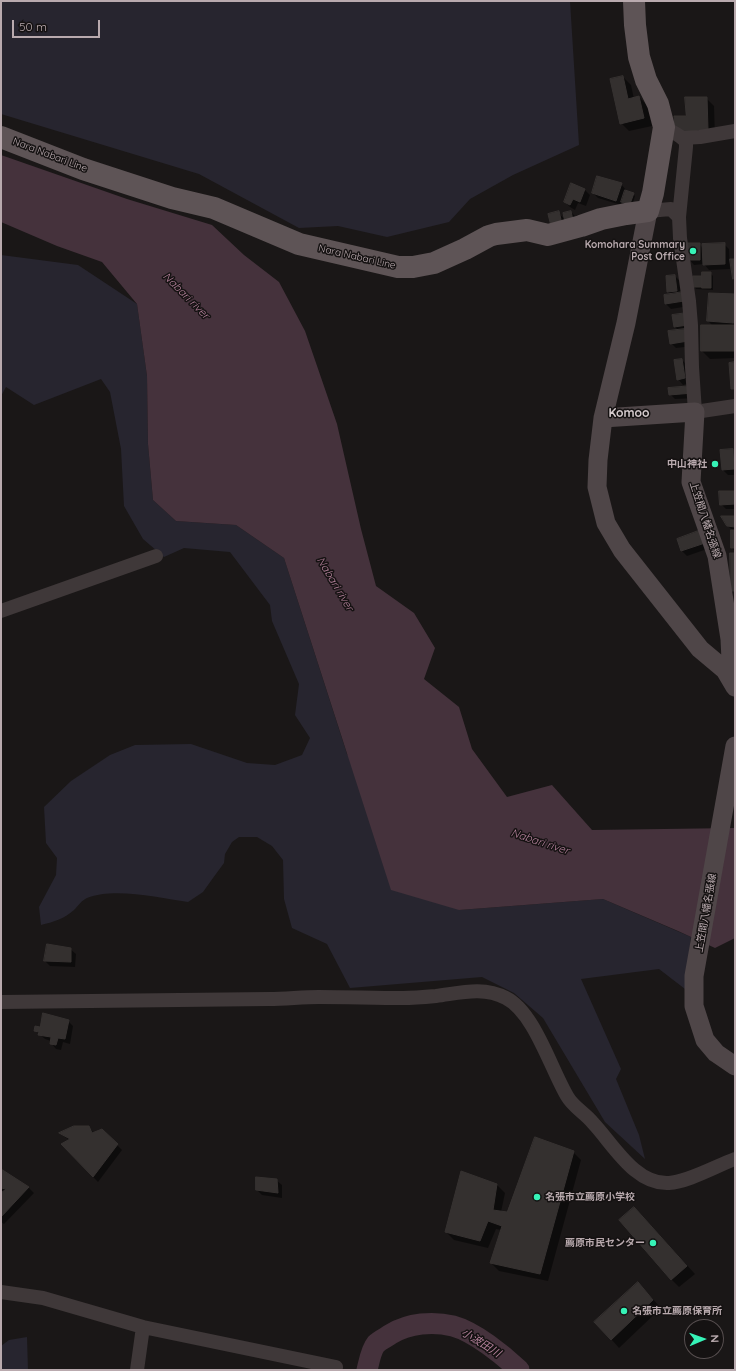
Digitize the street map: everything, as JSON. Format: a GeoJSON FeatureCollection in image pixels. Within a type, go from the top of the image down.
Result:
{"type":"FeatureCollection","features":[{"type":"Feature","properties":{"kind":"main road"},"geometry":{"type":"LineString","coordinates":[[634,1],[639,57],[646,80],[658,104],[664,127],[653,192],[626,323],[603,418],[598,460],[597,487],[606,524],[622,550],[700,649],[725,670],[735,687]]}},
{"type":"Feature","properties":{"kind":"main road","name":"Nara Nabari Line"},"geometry":{"type":"LineString","coordinates":[[1,137],[83,169],[172,198],[214,208],[299,244],[398,267],[413,267],[434,262],[496,234],[527,230],[548,235],[601,219],[648,211]]}},
{"type":"Feature","properties":{"kind":"main road"},"geometry":{"type":"LineString","coordinates":[[603,418],[695,412]]}},
{"type":"Feature","properties":{"kind":"main road","name":"上笠間八幡名張線"},"geometry":{"type":"LineString","coordinates":[[695,412],[691,482],[717,556],[730,639],[731,660],[725,670]]}},
{"type":"Feature","properties":{"kind":"main road","name":"上笠間八幡名張線"},"geometry":{"type":"LineString","coordinates":[[734,749],[694,976],[694,1006],[705,1040],[716,1053],[735,1066]]}},
{"type":"Feature","properties":{"kind":"street"},"geometry":{"type":"LineString","coordinates":[[664,127],[683,138],[686,142],[679,217],[680,238],[691,325],[695,412],[735,406]]}},
{"type":"Feature","properties":{"kind":"street"},"geometry":{"type":"LineString","coordinates":[[683,138],[700,137],[735,131]]}},
{"type":"Feature","properties":{"kind":"street"},"geometry":{"type":"LineString","coordinates":[[648,211],[671,209],[679,217]]}},
{"type":"Feature","properties":{"kind":"street"},"geometry":{"type":"LineString","coordinates":[[1,611],[156,556]]}},
{"type":"Feature","properties":{"kind":"street"},"geometry":{"type":"LineString","coordinates":[[1,1002],[272,999],[318,997],[405,998],[438,996],[472,990],[493,993],[508,998],[522,1011],[530,1023],[568,1098],[604,1134],[627,1162],[647,1178],[656,1182],[667,1184],[678,1182],[735,1159]]}},
{"type":"Feature","properties":{"kind":"street"},"geometry":{"type":"LineString","coordinates":[[1,1292],[43,1298],[143,1327],[336,1367],[335,1370]]}},
{"type":"Feature","properties":{"kind":"street"},"geometry":{"type":"LineString","coordinates":[[137,1370],[143,1327]]}},
{"type":"Feature","properties":{"kind":"shaded area"},"geometry":{"type":"Polygon","coordinates":[[[1,1],[570,1],[579,145],[513,175],[470,199],[449,222],[387,237],[338,226],[299,228],[199,174],[1,114],[1,1]]]}},
{"type":"Feature","properties":{"kind":"shaded area"},"geometry":{"type":"Polygon","coordinates":[[[1,255],[78,265],[137,304],[147,376],[148,444],[153,500],[176,521],[236,525],[284,558],[347,754],[459,910],[603,899],[691,937],[685,989],[659,969],[581,979],[621,1069],[616,1079],[639,1135],[645,1159],[605,1122],[543,1018],[514,993],[482,977],[350,988],[327,944],[292,928],[284,899],[283,860],[272,846],[257,837],[239,837],[232,842],[225,854],[224,863],[203,892],[188,902],[137,894],[111,893],[98,895],[85,899],[74,910],[62,918],[41,925],[39,907],[56,875],[57,858],[46,843],[44,807],[71,781],[110,755],[135,745],[191,744],[247,763],[275,765],[302,755],[310,738],[295,715],[299,684],[272,621],[270,605],[230,552],[184,548],[164,557],[143,539],[124,506],[121,449],[110,392],[101,379],[34,405],[6,387],[1,396],[1,255]]]}},
{"type":"Feature","properties":{"kind":"shaded area"},"geometry":{"type":"Polygon","coordinates":[[[27,1337],[28,1370],[1,1370],[1,1346],[9,1340],[27,1337]]]}},
{"type":"Feature","properties":{"kind":"water","name":"Nabari river"},"geometry":{"type":"Polygon","coordinates":[[[1,155],[127,199],[212,225],[244,255],[279,282],[305,331],[337,424],[361,529],[376,586],[414,613],[435,648],[424,679],[459,707],[472,749],[507,797],[552,785],[592,830],[735,828],[735,938],[715,948],[603,899],[459,910],[391,890],[284,558],[236,525],[176,521],[153,500],[148,444],[147,376],[137,304],[102,262],[57,246],[1,222],[1,155]]]}},
{"type":"Feature","properties":{"kind":"building"},"geometry":{"type":"Polygon","coordinates":[[[623,76],[628,99],[639,96],[644,118],[620,124],[610,79],[623,76]]]}},
{"type":"Feature","properties":{"kind":"building"},"geometry":{"type":"Polygon","coordinates":[[[685,97],[707,97],[708,130],[675,131],[674,116],[686,116],[685,97]]]}},
{"type":"Feature","properties":{"kind":"building"},"geometry":{"type":"Polygon","coordinates":[[[597,176],[622,183],[616,201],[592,193],[597,176]]]}},
{"type":"Feature","properties":{"kind":"building"},"geometry":{"type":"Polygon","coordinates":[[[571,183],[585,189],[580,202],[573,199],[570,205],[564,202],[571,183]]]}},
{"type":"Feature","properties":{"kind":"building"},"geometry":{"type":"Polygon","coordinates":[[[625,190],[634,193],[630,204],[621,202],[625,190]]]}},
{"type":"Feature","properties":{"kind":"building"},"geometry":{"type":"Polygon","coordinates":[[[559,211],[563,228],[552,230],[548,214],[559,211]]]}},
{"type":"Feature","properties":{"kind":"building"},"geometry":{"type":"Polygon","coordinates":[[[571,211],[574,225],[566,227],[563,213],[571,211]]]}},
{"type":"Feature","properties":{"kind":"building"},"geometry":{"type":"Polygon","coordinates":[[[687,243],[700,243],[700,260],[688,260],[687,243]]]}},
{"type":"Feature","properties":{"kind":"building"},"geometry":{"type":"Polygon","coordinates":[[[725,243],[725,264],[703,265],[702,244],[725,243]]]}},
{"type":"Feature","properties":{"kind":"building"},"geometry":{"type":"Polygon","coordinates":[[[730,259],[735,259],[735,278],[733,279],[730,259]]]}},
{"type":"Feature","properties":{"kind":"building"},"geometry":{"type":"Polygon","coordinates":[[[702,272],[711,272],[711,288],[702,288],[702,272]]]}},
{"type":"Feature","properties":{"kind":"building"},"geometry":{"type":"Polygon","coordinates":[[[675,275],[677,291],[667,292],[666,276],[675,275]]]}},
{"type":"Feature","properties":{"kind":"building"},"geometry":{"type":"Polygon","coordinates":[[[693,276],[702,276],[702,287],[693,287],[693,276]]]}},
{"type":"Feature","properties":{"kind":"building"},"geometry":{"type":"Polygon","coordinates":[[[683,292],[684,301],[665,304],[664,295],[683,292]]]}},
{"type":"Feature","properties":{"kind":"building"},"geometry":{"type":"Polygon","coordinates":[[[709,293],[735,294],[733,323],[707,321],[709,293]]]}},
{"type":"Feature","properties":{"kind":"building"},"geometry":{"type":"Polygon","coordinates":[[[734,297],[735,323],[733,323],[734,297]]]}},
{"type":"Feature","properties":{"kind":"building"},"geometry":{"type":"Polygon","coordinates":[[[687,313],[688,325],[674,327],[672,315],[687,313]]]}},
{"type":"Feature","properties":{"kind":"building"},"geometry":{"type":"Polygon","coordinates":[[[701,325],[734,325],[734,351],[701,351],[701,325]]]}},
{"type":"Feature","properties":{"kind":"building"},"geometry":{"type":"Polygon","coordinates":[[[685,329],[688,341],[670,344],[668,331],[685,329]]]}},
{"type":"Feature","properties":{"kind":"building"},"geometry":{"type":"Polygon","coordinates":[[[682,359],[685,378],[677,380],[674,360],[682,359]]]}},
{"type":"Feature","properties":{"kind":"building"},"geometry":{"type":"Polygon","coordinates":[[[735,362],[735,389],[731,389],[729,363],[735,362]]]}},
{"type":"Feature","properties":{"kind":"building"},"geometry":{"type":"Polygon","coordinates":[[[692,386],[693,393],[669,395],[668,388],[692,386]]]}},
{"type":"Feature","properties":{"kind":"building"},"geometry":{"type":"Polygon","coordinates":[[[733,449],[734,469],[722,470],[720,450],[733,449]]]}},
{"type":"Feature","properties":{"kind":"building"},"geometry":{"type":"Polygon","coordinates":[[[719,491],[735,491],[735,504],[720,505],[719,491]]]}},
{"type":"Feature","properties":{"kind":"building"},"geometry":{"type":"Polygon","coordinates":[[[721,516],[735,516],[735,527],[727,526],[721,516]]]}},
{"type":"Feature","properties":{"kind":"building"},"geometry":{"type":"Polygon","coordinates":[[[701,530],[705,543],[681,551],[677,539],[701,530]]]}},
{"type":"Feature","properties":{"kind":"building"},"geometry":{"type":"Polygon","coordinates":[[[731,530],[735,530],[735,548],[731,548],[731,530]]]}},
{"type":"Feature","properties":{"kind":"building"},"geometry":{"type":"Polygon","coordinates":[[[730,553],[735,553],[735,591],[731,591],[730,553]]]}},
{"type":"Feature","properties":{"kind":"building"},"geometry":{"type":"Polygon","coordinates":[[[47,944],[71,948],[71,962],[44,961],[47,944]]]}},
{"type":"Feature","properties":{"kind":"building"},"geometry":{"type":"Polygon","coordinates":[[[43,1013],[69,1020],[65,1039],[58,1038],[56,1045],[50,1044],[51,1037],[38,1035],[39,1032],[34,1031],[35,1026],[40,1027],[43,1013]]]}},
{"type":"Feature","properties":{"kind":"building"},"geometry":{"type":"Polygon","coordinates":[[[74,1126],[89,1126],[92,1133],[102,1129],[118,1144],[93,1177],[61,1144],[70,1139],[59,1133],[74,1126]]]}},
{"type":"Feature","properties":{"kind":"building","name":"名張市立薦原小学校"},"geometry":{"type":"Polygon","coordinates":[[[535,1137],[574,1151],[540,1274],[490,1263],[502,1226],[488,1221],[480,1241],[445,1232],[461,1171],[497,1184],[493,1210],[507,1212],[535,1137]]]}},
{"type":"Feature","properties":{"kind":"building"},"geometry":{"type":"Polygon","coordinates":[[[1,1169],[29,1187],[1,1217],[1,1193],[6,1189],[1,1188],[1,1169]]]}},
{"type":"Feature","properties":{"kind":"building"},"geometry":{"type":"Polygon","coordinates":[[[256,1177],[277,1179],[278,1193],[256,1190],[256,1177]]]}},
{"type":"Feature","properties":{"kind":"building","name":"薦原市民センター"},"geometry":{"type":"Polygon","coordinates":[[[634,1207],[687,1266],[671,1280],[619,1220],[634,1207]]]}},
{"type":"Feature","properties":{"kind":"building","name":"名張市立薦原保育所"},"geometry":{"type":"Polygon","coordinates":[[[638,1282],[653,1300],[611,1340],[594,1322],[638,1282]]]}},
{"type":"Feature","properties":{"kind":"waterway","name":"小波田川"},"geometry":{"type":"LineString","coordinates":[[367,1370],[371,1353],[378,1343],[405,1327],[429,1323],[445,1324],[470,1333],[497,1351],[519,1370]]}},
{"type":"Feature","properties":{"kind":"place","name":"Komohara Summary Post Office"},"geometry":{"type":"Point","coordinates":[693,251]}},
{"type":"Feature","properties":{"kind":"place","name":"中山神社"},"geometry":{"type":"Point","coordinates":[715,464]}},
{"type":"Feature","properties":{"kind":"place","name":"名張市立薦原小学校"},"geometry":{"type":"Point","coordinates":[537,1197]}},
{"type":"Feature","properties":{"kind":"place","name":"薦原市民センター"},"geometry":{"type":"Point","coordinates":[653,1243]}},
{"type":"Feature","properties":{"kind":"place","name":"名張市立薦原保育所"},"geometry":{"type":"Point","coordinates":[624,1311]}},
{"type":"Feature","properties":{"kind":"district","name":"Komoo"},"geometry":{"type":"Point","coordinates":[629,413]}}]}
